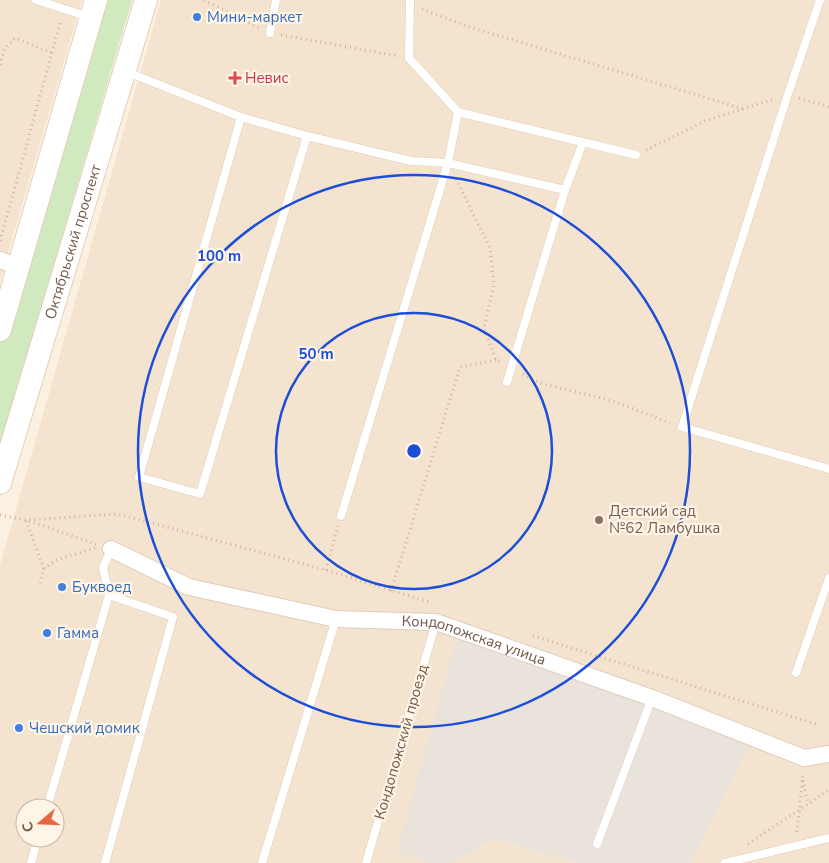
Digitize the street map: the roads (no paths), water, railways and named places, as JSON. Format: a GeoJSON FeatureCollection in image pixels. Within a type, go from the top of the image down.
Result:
{"type":"FeatureCollection","features":[{"type":"Feature","properties":{"kind":"main road","name":"Октябрьский проспект"},"geometry":{"type":"LineString","coordinates":[[0,483],[146,0]]}},
{"type":"Feature","properties":{"kind":"main road"},"geometry":{"type":"LineString","coordinates":[[0,330],[9,264],[93,9]]}},
{"type":"Feature","properties":{"kind":"street","name":"Кондопожская улица"},"geometry":{"type":"LineString","coordinates":[[111,549],[189,587],[336,618],[436,622],[652,698],[804,758],[829,754]]}},
{"type":"Feature","properties":{"kind":"lane"},"geometry":{"type":"LineString","coordinates":[[36,0],[64,9],[93,9]]}},
{"type":"Feature","properties":{"kind":"lane"},"geometry":{"type":"LineString","coordinates":[[270,33],[276,0]]}},
{"type":"Feature","properties":{"kind":"lane"},"geometry":{"type":"LineString","coordinates":[[820,0],[788,94],[682,428],[829,470]]}},
{"type":"Feature","properties":{"kind":"lane"},"geometry":{"type":"LineString","coordinates":[[409,2],[409,58],[458,112],[636,155]]}},
{"type":"Feature","properties":{"kind":"lane"},"geometry":{"type":"LineString","coordinates":[[125,71],[241,117],[307,136],[410,161],[448,163],[565,190]]}},
{"type":"Feature","properties":{"kind":"lane"},"geometry":{"type":"LineString","coordinates":[[340,516],[448,163],[458,112]]}},
{"type":"Feature","properties":{"kind":"lane"},"geometry":{"type":"LineString","coordinates":[[241,117],[139,477],[200,494],[307,136]]}},
{"type":"Feature","properties":{"kind":"lane"},"geometry":{"type":"LineString","coordinates":[[507,382],[565,190],[583,142]]}},
{"type":"Feature","properties":{"kind":"lane"},"geometry":{"type":"LineString","coordinates":[[50,798],[108,595],[103,568],[111,549]]}},
{"type":"Feature","properties":{"kind":"lane"},"geometry":{"type":"LineString","coordinates":[[796,674],[829,578]]}},
{"type":"Feature","properties":{"kind":"lane"},"geometry":{"type":"LineString","coordinates":[[105,863],[173,617],[108,595]]}},
{"type":"Feature","properties":{"kind":"lane"},"geometry":{"type":"LineString","coordinates":[[262,863],[336,618]]}},
{"type":"Feature","properties":{"kind":"lane","name":"Кондопожский проезд"},"geometry":{"type":"LineString","coordinates":[[366,863],[436,622]]}},
{"type":"Feature","properties":{"kind":"lane"},"geometry":{"type":"LineString","coordinates":[[597,844],[652,698]]}},
{"type":"Feature","properties":{"kind":"lane"},"geometry":{"type":"LineString","coordinates":[[725,863],[829,838]]}},
{"type":"Feature","properties":{"kind":"lane"},"geometry":{"type":"LineString","coordinates":[[31,863],[35,848]]}},
{"type":"Feature","properties":{"kind":"place","name":"Мини-маркет"},"geometry":{"type":"Point","coordinates":[197,17]}},
{"type":"Feature","properties":{"kind":"place","name":"Невис"},"geometry":{"type":"Point","coordinates":[235,78]}},
{"type":"Feature","properties":{"kind":"place","name":"Детский сад №62 Ламбушка"},"geometry":{"type":"Point","coordinates":[599,520]}},
{"type":"Feature","properties":{"kind":"place","name":"Буквоед"},"geometry":{"type":"Point","coordinates":[62,587]}},
{"type":"Feature","properties":{"kind":"place","name":"Гамма"},"geometry":{"type":"Point","coordinates":[47,633]}},
{"type":"Feature","properties":{"kind":"place","name":"Чешский домик"},"geometry":{"type":"Point","coordinates":[19,728]}}]}
